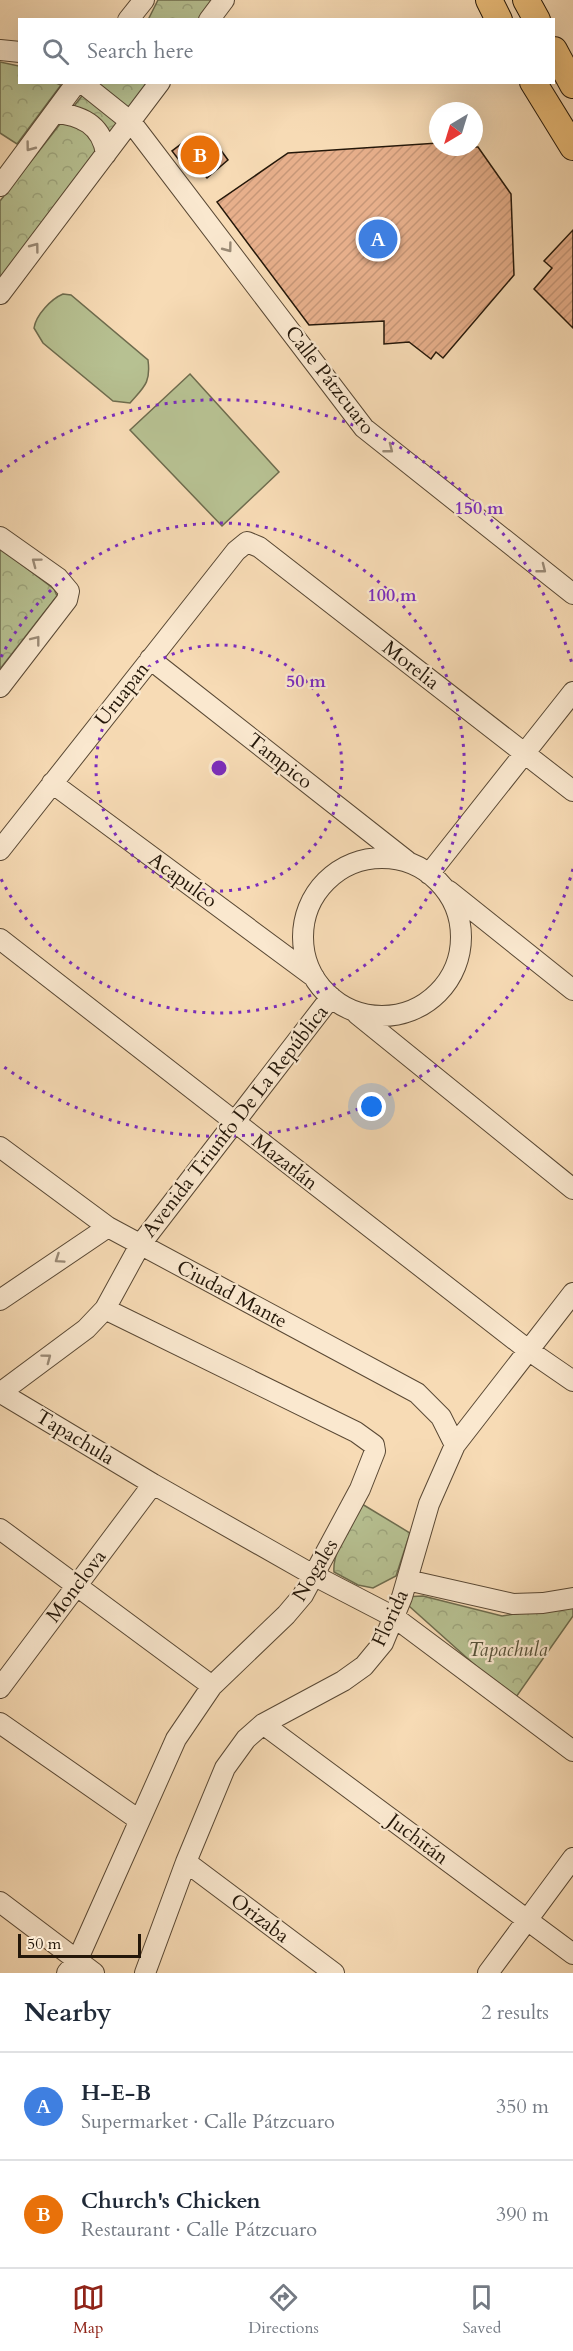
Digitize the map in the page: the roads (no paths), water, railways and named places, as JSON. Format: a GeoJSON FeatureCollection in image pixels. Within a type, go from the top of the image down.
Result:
{"type":"FeatureCollection","features":[{"type":"Feature","properties":{"kind":"main road"},"geometry":{"type":"LineString","coordinates":[[489,0],[498,18]]}},
{"type":"Feature","properties":{"kind":"main road"},"geometry":{"type":"LineString","coordinates":[[526,0],[536,18]]}},
{"type":"Feature","properties":{"kind":"main road"},"geometry":{"type":"LineString","coordinates":[[555,52],[573,85]]}},
{"type":"Feature","properties":{"kind":"main road"},"geometry":{"type":"LineString","coordinates":[[573,113],[549,85],[534,85],[573,147]]}},
{"type":"Feature","properties":{"kind":"street"},"geometry":{"type":"LineString","coordinates":[[210,18],[224,0]]}},
{"type":"Feature","properties":{"kind":"street"},"geometry":{"type":"LineString","coordinates":[[0,50],[18,52]]}},
{"type":"Feature","properties":{"kind":"street"},"geometry":{"type":"LineString","coordinates":[[0,186],[77,84]]}},
{"type":"Feature","properties":{"kind":"street","name":"Calle Pátzcuaro"},"geometry":{"type":"LineString","coordinates":[[82,84],[131,122],[364,428],[573,594]]}},
{"type":"Feature","properties":{"kind":"street"},"geometry":{"type":"LineString","coordinates":[[0,294],[159,84]]}},
{"type":"Feature","properties":{"kind":"street"},"geometry":{"type":"LineString","coordinates":[[55,113],[73,115],[89,122],[98,131],[105,144],[106,154]]}},
{"type":"Feature","properties":{"kind":"street"},"geometry":{"type":"LineString","coordinates":[[0,537],[58,578],[69,591],[67,600],[0,687]]}},
{"type":"Feature","properties":{"kind":"street","name":"Uruapan"},"geometry":{"type":"LineString","coordinates":[[0,849],[236,551],[247,542]]}},
{"type":"Feature","properties":{"kind":"street","name":"Morelia"},"geometry":{"type":"LineString","coordinates":[[247,542],[259,547],[573,791]]}},
{"type":"Feature","properties":{"kind":"street","name":"Tampico"},"geometry":{"type":"LineString","coordinates":[[150,658],[410,863]]}},
{"type":"Feature","properties":{"kind":"street"},"geometry":{"type":"LineString","coordinates":[[434,879],[524,754],[573,692]]}},
{"type":"Feature","properties":{"kind":"street","name":"Acapulco"},"geometry":{"type":"LineString","coordinates":[[52,783],[314,977]]}},
{"type":"Feature","properties":{"kind":"street"},"geometry":{"type":"LineString","coordinates":[[573,990],[434,879],[410,863],[386,858],[362,861],[339,870],[321,886],[309,907],[303,930],[305,954],[314,977],[331,997],[352,1010],[573,1189]]}},
{"type":"Feature","properties":{"kind":"street"},"geometry":{"type":"LineString","coordinates":[[352,1010],[373,1016],[394,1015],[415,1009],[433,998],[447,982],[457,963],[461,943],[460,921],[453,902],[434,879]]}},
{"type":"Feature","properties":{"kind":"street","name":"Mazatlán"},"geometry":{"type":"LineString","coordinates":[[0,939],[528,1350],[573,1381]]}},
{"type":"Feature","properties":{"kind":"street","name":"Avenida Triunfo De La República"},"geometry":{"type":"LineString","coordinates":[[140,1245],[331,997]]}},
{"type":"Feature","properties":{"kind":"street","name":"Ciudad Mante"},"geometry":{"type":"LineString","coordinates":[[0,1147],[108,1227],[417,1393],[441,1417],[455,1445]]}},
{"type":"Feature","properties":{"kind":"street"},"geometry":{"type":"LineString","coordinates":[[0,1300],[108,1227]]}},
{"type":"Feature","properties":{"kind":"street"},"geometry":{"type":"LineString","coordinates":[[0,1393],[86,1329],[105,1309],[140,1245]]}},
{"type":"Feature","properties":{"kind":"street","name":"Florida"},"geometry":{"type":"LineString","coordinates":[[146,1973],[186,1862],[225,1768],[246,1739],[263,1724],[343,1681],[364,1666],[383,1643],[407,1580],[429,1504],[455,1445],[573,1293]]}},
{"type":"Feature","properties":{"kind":"street","name":"Nogales"},"geometry":{"type":"LineString","coordinates":[[72,1967],[176,1739],[212,1686],[286,1615],[303,1595],[360,1489],[374,1457],[374,1445],[356,1432],[105,1309]]}},
{"type":"Feature","properties":{"kind":"street","name":"Tapachula"},"geometry":{"type":"LineString","coordinates":[[0,1393],[153,1484],[315,1576],[394,1617],[573,1751]]}},
{"type":"Feature","properties":{"kind":"street","name":"Monclova"},"geometry":{"type":"LineString","coordinates":[[0,1688],[153,1484]]}},
{"type":"Feature","properties":{"kind":"street"},"geometry":{"type":"LineString","coordinates":[[0,1529],[212,1686]]}},
{"type":"Feature","properties":{"kind":"street"},"geometry":{"type":"LineString","coordinates":[[407,1580],[513,1604],[543,1603],[573,1598]]}},
{"type":"Feature","properties":{"kind":"street"},"geometry":{"type":"LineString","coordinates":[[0,1723],[139,1820]]}},
{"type":"Feature","properties":{"kind":"street","name":"Juchitán"},"geometry":{"type":"LineString","coordinates":[[263,1724],[573,1954]]}},
{"type":"Feature","properties":{"kind":"street"},"geometry":{"type":"LineString","coordinates":[[488,1973],[573,1858]]}},
{"type":"Feature","properties":{"kind":"street","name":"Orizaba"},"geometry":{"type":"LineString","coordinates":[[186,1862],[334,1973]]}},
{"type":"Feature","properties":{"kind":"street"},"geometry":{"type":"LineString","coordinates":[[0,1902],[72,1967],[94,1973]]}},
{"type":"Feature","properties":{"kind":"place","name":"Church's Chicken"},"geometry":{"type":"Point","coordinates":[200,155]}},
{"type":"Feature","properties":{"kind":"place","name":"H-E-B"},"geometry":{"type":"Point","coordinates":[378,239]}}]}
